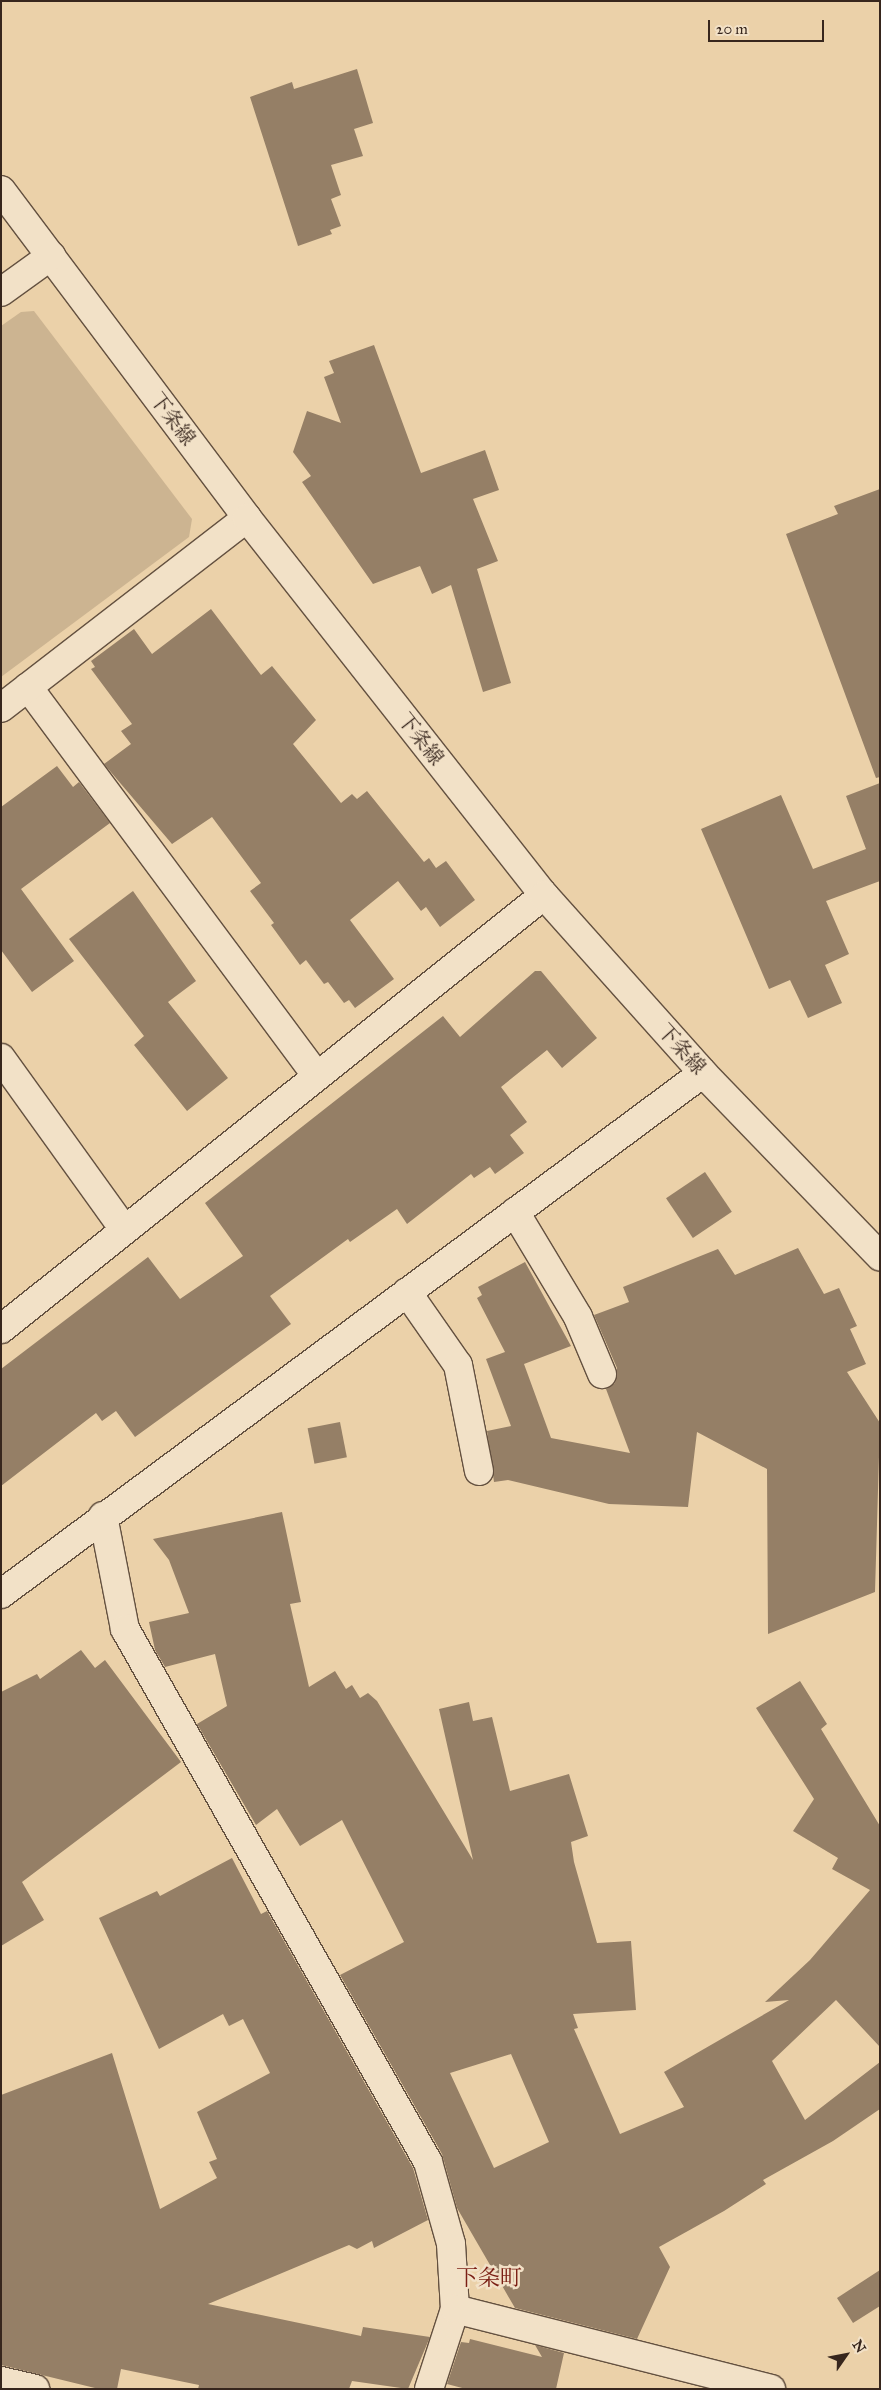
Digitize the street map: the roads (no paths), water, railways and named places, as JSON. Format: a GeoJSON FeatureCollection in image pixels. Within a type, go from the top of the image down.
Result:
{"type":"FeatureCollection","features":[{"type":"Feature","properties":{"kind":"street","name":"下条線"},"geometry":{"type":"LineString","coordinates":[[1,190],[247,518],[544,895],[703,1073],[880,1256]]}},
{"type":"Feature","properties":{"kind":"street"},"geometry":{"type":"LineString","coordinates":[[1,292],[51,256]]}},
{"type":"Feature","properties":{"kind":"street"},"geometry":{"type":"LineString","coordinates":[[1,708],[247,518]]}},
{"type":"Feature","properties":{"kind":"street"},"geometry":{"type":"LineString","coordinates":[[28,687],[317,1076]]}},
{"type":"Feature","properties":{"kind":"street"},"geometry":{"type":"LineString","coordinates":[[1,1329],[544,895]]}},
{"type":"Feature","properties":{"kind":"street"},"geometry":{"type":"LineString","coordinates":[[1,1058],[124,1229]]}},
{"type":"Feature","properties":{"kind":"street"},"geometry":{"type":"LineString","coordinates":[[1,1594],[103,1516],[703,1073]]}},
{"type":"Feature","properties":{"kind":"street"},"geometry":{"type":"LineString","coordinates":[[515,1212],[578,1317],[602,1374]]}},
{"type":"Feature","properties":{"kind":"street"},"geometry":{"type":"LineString","coordinates":[[407,1292],[458,1365],[479,1471]]}},
{"type":"Feature","properties":{"kind":"street"},"geometry":{"type":"LineString","coordinates":[[103,1516],[125,1628],[428,2162],[451,2244],[455,2309],[429,2389]]}},
{"type":"Feature","properties":{"kind":"street"},"geometry":{"type":"LineString","coordinates":[[455,2309],[771,2389]]}},
{"type":"Feature","properties":{"kind":"street"},"geometry":{"type":"LineString","coordinates":[[1,2381],[35,2389]]}},
{"type":"Feature","properties":{"kind":"district","name":"下条町"},"geometry":{"type":"Point","coordinates":[489,2278]}}]}
